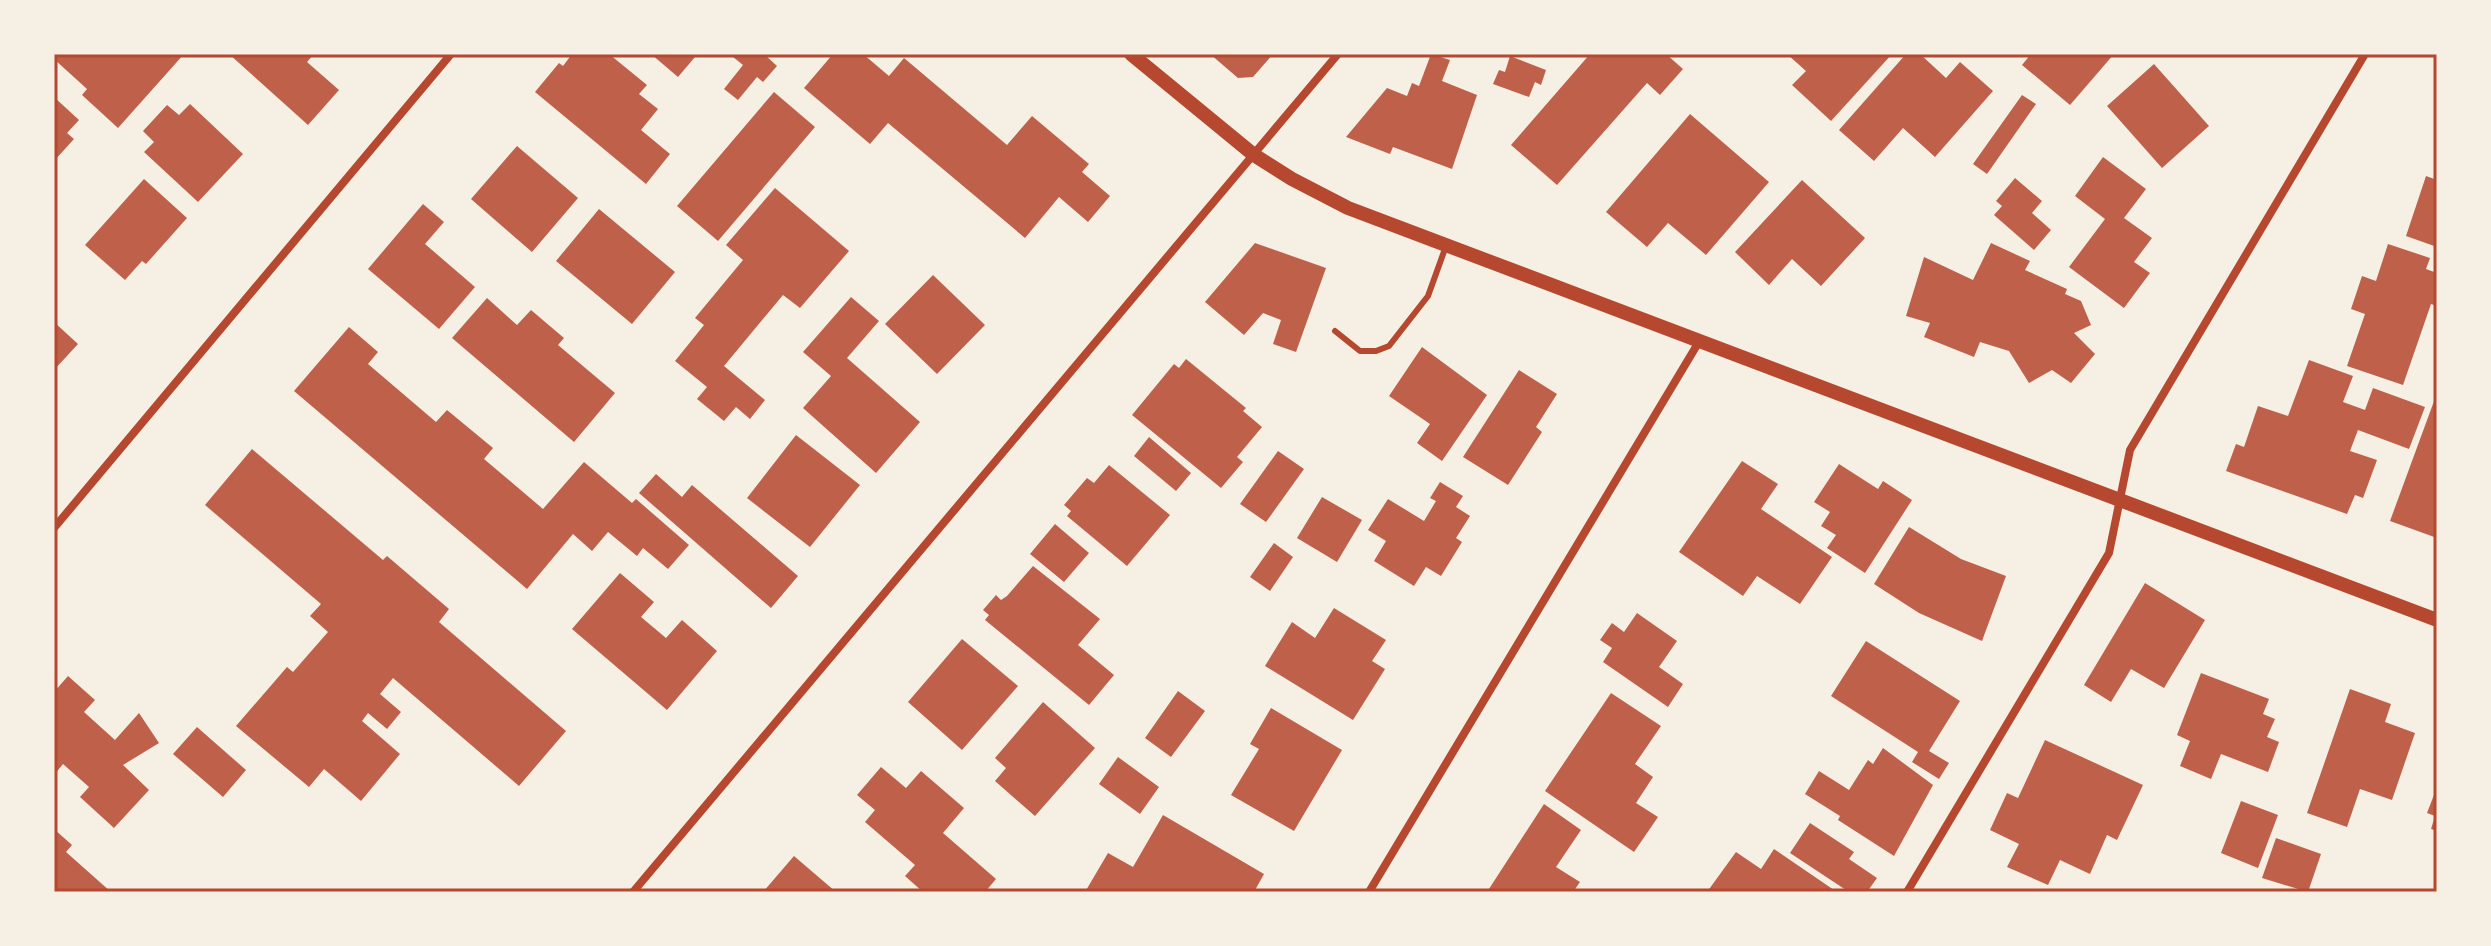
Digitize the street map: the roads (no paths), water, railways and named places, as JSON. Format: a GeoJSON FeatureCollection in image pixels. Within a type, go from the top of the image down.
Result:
{"type":"FeatureCollection","features":[{"type":"Feature","properties":{"kind":"street"},"geometry":{"type":"LineString","coordinates":[[54,528],[451,54]]}},
{"type":"Feature","properties":{"kind":"street"},"geometry":{"type":"LineString","coordinates":[[1131,54],[1254,155],[1327,198],[1446,246],[2437,620]]}},
{"type":"Feature","properties":{"kind":"street"},"geometry":{"type":"LineString","coordinates":[[633,892],[1338,54]]}},
{"type":"Feature","properties":{"kind":"street"},"geometry":{"type":"LineString","coordinates":[[1907,892],[2109,553],[2130,450],[2365,54]]}},
{"type":"Feature","properties":{"kind":"street"},"geometry":{"type":"LineString","coordinates":[[1369,892],[1700,340]]}},
{"type":"Feature","properties":{"kind":"lane"},"geometry":{"type":"LineString","coordinates":[[1335,331],[1360,351],[1376,351],[1389,346],[1428,296],[1446,246]]}}]}
